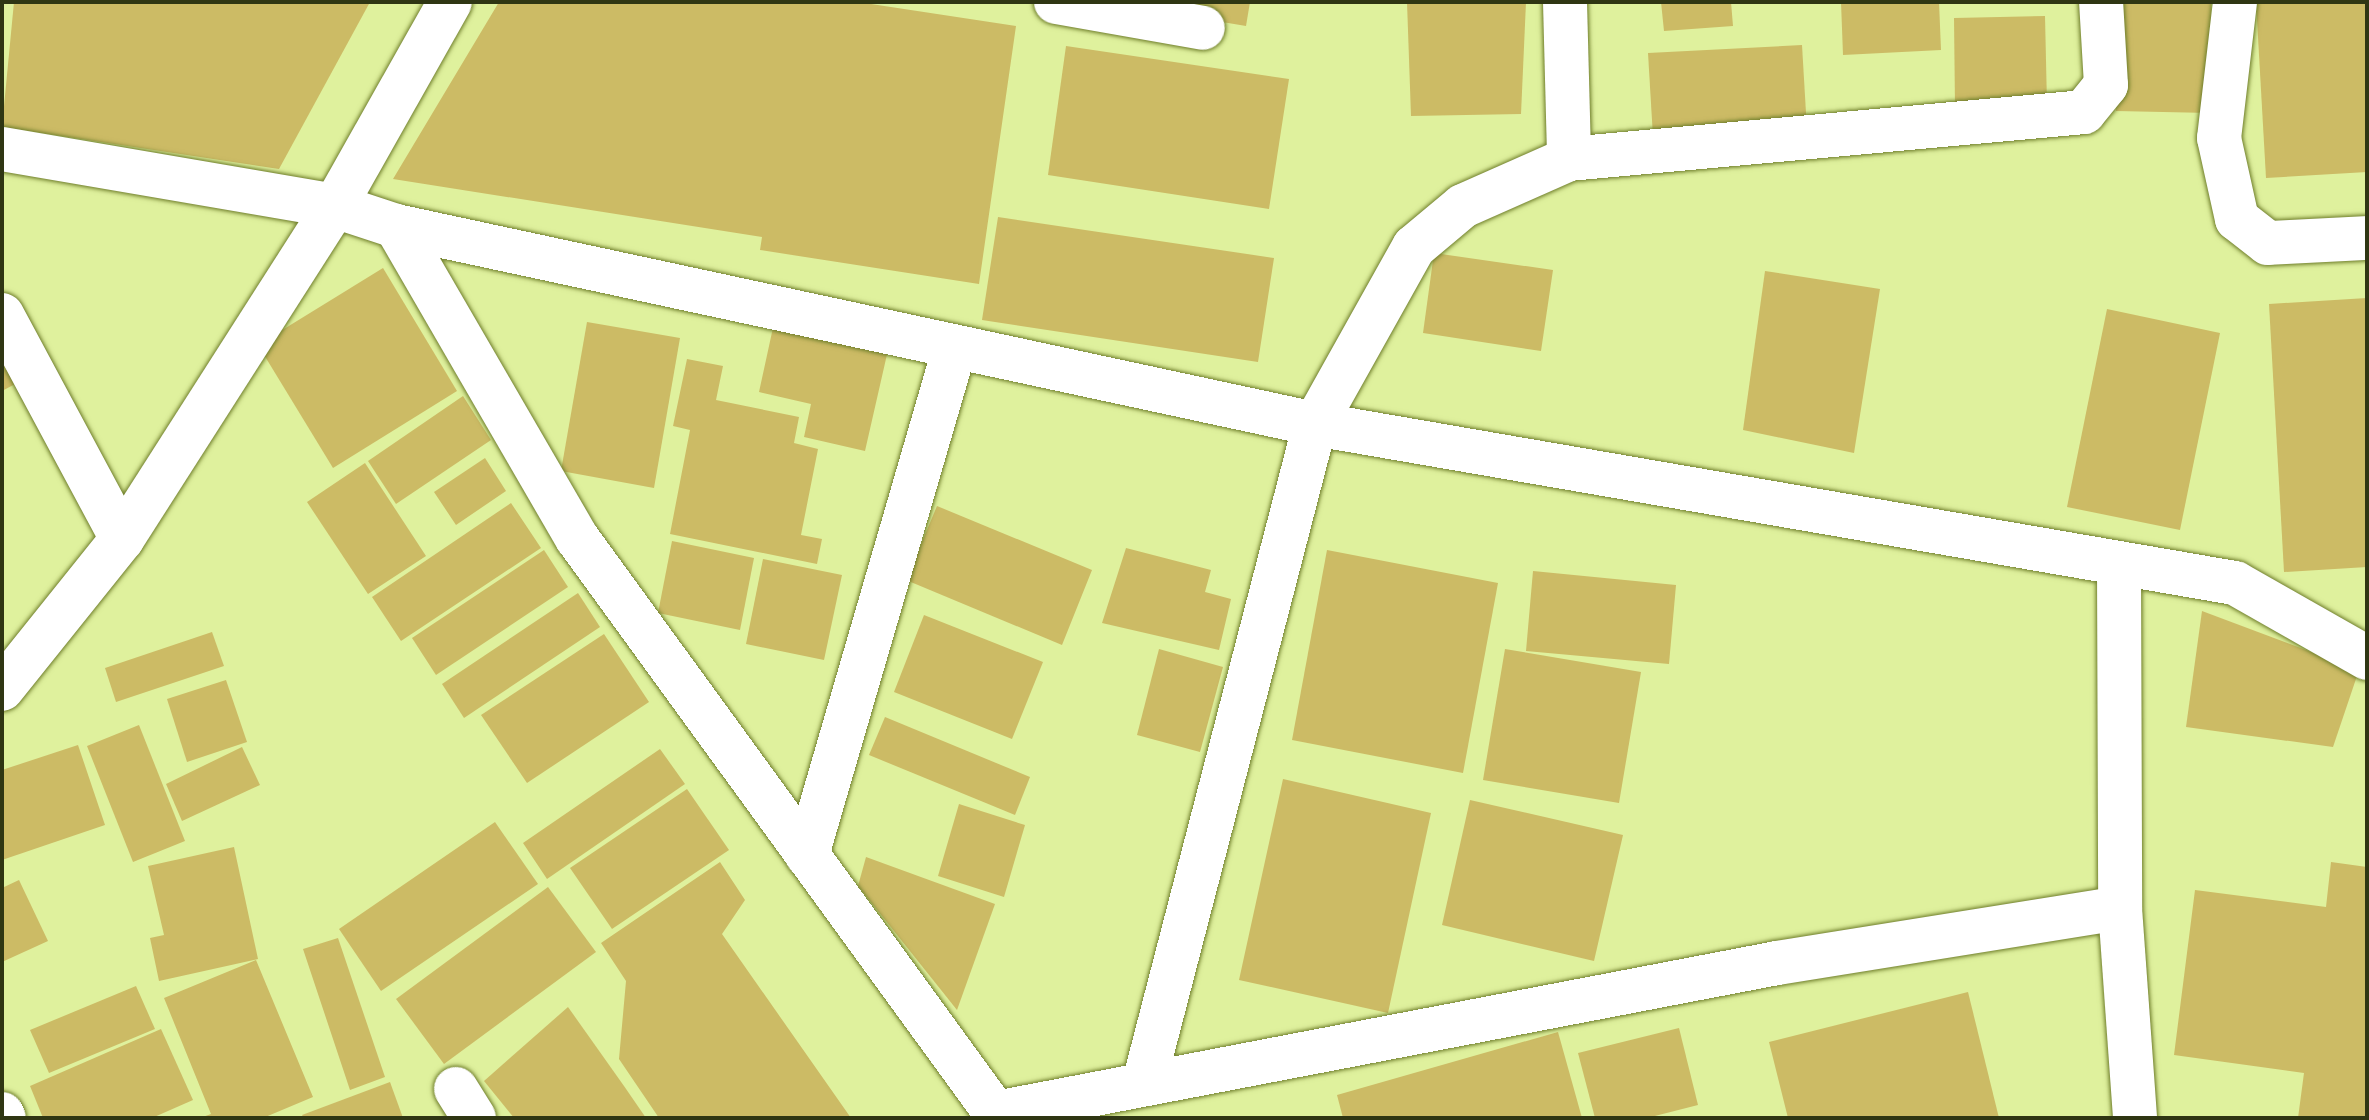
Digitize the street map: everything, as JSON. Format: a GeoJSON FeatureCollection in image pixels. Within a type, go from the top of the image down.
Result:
{"type":"FeatureCollection","features":[{"type":"Feature","properties":{"kind":"street"},"geometry":{"type":"LineString","coordinates":[[2,689],[122,539],[335,206],[450,2]]}},
{"type":"Feature","properties":{"kind":"street"},"geometry":{"type":"LineString","coordinates":[[1056,2],[1203,28]]}},
{"type":"Feature","properties":{"kind":"street"},"geometry":{"type":"LineString","coordinates":[[1565,2],[1569,159]]}},
{"type":"Feature","properties":{"kind":"street"},"geometry":{"type":"LineString","coordinates":[[1144,1083],[1315,424],[1414,247],[1463,206],[1569,159],[2084,112],[2106,85],[2101,2]]}},
{"type":"Feature","properties":{"kind":"street"},"geometry":{"type":"LineString","coordinates":[[2235,2],[2219,138],[2237,219],[2268,243],[2367,238]]}},
{"type":"Feature","properties":{"kind":"street"},"geometry":{"type":"LineString","coordinates":[[2,149],[335,206],[396,226],[1315,424],[1435,440],[2119,566],[2235,583],[2367,658]]}},
{"type":"Feature","properties":{"kind":"street"},"geometry":{"type":"LineString","coordinates":[[396,226],[577,538],[997,1115],[1144,1083],[1777,963],[2120,908]]}},
{"type":"Feature","properties":{"kind":"street"},"geometry":{"type":"LineString","coordinates":[[2,315],[122,539]]}},
{"type":"Feature","properties":{"kind":"street"},"geometry":{"type":"LineString","coordinates":[[807,855],[955,347]]}},
{"type":"Feature","properties":{"kind":"street"},"geometry":{"type":"LineString","coordinates":[[2119,566],[2120,908],[2135,1118]]}},
{"type":"Feature","properties":{"kind":"building"},"geometry":{"type":"Polygon","coordinates":[[[14,2],[370,2],[279,169],[2,127],[14,2]]]}},
{"type":"Feature","properties":{"kind":"building"},"geometry":{"type":"Polygon","coordinates":[[[499,2],[858,2],[1016,26],[979,284],[760,250],[762,237],[393,179],[499,2]]]}},
{"type":"Feature","properties":{"kind":"building"},"geometry":{"type":"Polygon","coordinates":[[[1103,2],[1250,2],[1246,26],[1103,2]]]}},
{"type":"Feature","properties":{"kind":"building"},"geometry":{"type":"Polygon","coordinates":[[[1407,2],[1526,2],[1521,114],[1411,116],[1407,2]]]}},
{"type":"Feature","properties":{"kind":"building"},"geometry":{"type":"Polygon","coordinates":[[[1661,2],[1731,2],[1733,26],[1664,31],[1661,2]]]}},
{"type":"Feature","properties":{"kind":"building"},"geometry":{"type":"Polygon","coordinates":[[[1841,2],[1939,2],[1941,50],[1843,55],[1841,2]]]}},
{"type":"Feature","properties":{"kind":"building"},"geometry":{"type":"Polygon","coordinates":[[[2117,2],[2211,2],[2210,113],[2116,111],[2117,2]]]}},
{"type":"Feature","properties":{"kind":"building"},"geometry":{"type":"Polygon","coordinates":[[[2256,2],[2367,2],[2367,172],[2266,178],[2256,2]]]}},
{"type":"Feature","properties":{"kind":"building"},"geometry":{"type":"Polygon","coordinates":[[[2045,16],[2047,105],[1955,107],[1954,18],[2045,16]]]}},
{"type":"Feature","properties":{"kind":"building"},"geometry":{"type":"Polygon","coordinates":[[[1802,45],[1807,130],[1653,137],[1648,53],[1802,45]]]}},
{"type":"Feature","properties":{"kind":"building"},"geometry":{"type":"Polygon","coordinates":[[[1066,46],[1289,79],[1269,209],[1048,175],[1066,46]]]}},
{"type":"Feature","properties":{"kind":"building"},"geometry":{"type":"Polygon","coordinates":[[[998,217],[1274,258],[1258,362],[982,320],[998,217]]]}},
{"type":"Feature","properties":{"kind":"building"},"geometry":{"type":"Polygon","coordinates":[[[1434,253],[1553,270],[1541,351],[1423,333],[1434,253]]]}},
{"type":"Feature","properties":{"kind":"building"},"geometry":{"type":"Polygon","coordinates":[[[383,268],[457,391],[333,468],[258,345],[383,268]]]}},
{"type":"Feature","properties":{"kind":"building"},"geometry":{"type":"Polygon","coordinates":[[[1765,271],[1880,289],[1854,453],[1743,430],[1765,271]]]}},
{"type":"Feature","properties":{"kind":"building"},"geometry":{"type":"Polygon","coordinates":[[[2367,298],[2367,567],[2284,572],[2269,304],[2367,298]]]}},
{"type":"Feature","properties":{"kind":"building"},"geometry":{"type":"Polygon","coordinates":[[[2107,309],[2220,333],[2180,530],[2067,507],[2107,309]]]}},
{"type":"Feature","properties":{"kind":"building"},"geometry":{"type":"Polygon","coordinates":[[[587,322],[680,338],[654,488],[561,471],[587,322]]]}},
{"type":"Feature","properties":{"kind":"building"},"geometry":{"type":"Polygon","coordinates":[[[774,323],[888,350],[865,451],[804,437],[811,404],[759,392],[774,323]]]}},
{"type":"Feature","properties":{"kind":"building"},"geometry":{"type":"Polygon","coordinates":[[[2,355],[17,383],[2,391],[2,355]]]}},
{"type":"Feature","properties":{"kind":"building"},"geometry":{"type":"Polygon","coordinates":[[[687,359],[723,366],[716,400],[799,417],[794,443],[818,449],[801,535],[822,539],[817,564],[670,534],[690,430],[673,426],[687,359]]]}},
{"type":"Feature","properties":{"kind":"building"},"geometry":{"type":"Polygon","coordinates":[[[463,396],[491,440],[396,504],[368,461],[463,396]]]}},
{"type":"Feature","properties":{"kind":"building"},"geometry":{"type":"Polygon","coordinates":[[[485,458],[506,491],[456,525],[434,492],[485,458]]]}},
{"type":"Feature","properties":{"kind":"building"},"geometry":{"type":"Polygon","coordinates":[[[365,463],[426,556],[368,594],[307,502],[365,463]]]}},
{"type":"Feature","properties":{"kind":"building"},"geometry":{"type":"Polygon","coordinates":[[[511,503],[541,548],[401,641],[372,597],[511,503]]]}},
{"type":"Feature","properties":{"kind":"building"},"geometry":{"type":"Polygon","coordinates":[[[937,506],[1092,570],[1062,645],[906,580],[937,506]]]}},
{"type":"Feature","properties":{"kind":"building"},"geometry":{"type":"Polygon","coordinates":[[[672,541],[754,558],[740,630],[658,613],[672,541]]]}},
{"type":"Feature","properties":{"kind":"building"},"geometry":{"type":"Polygon","coordinates":[[[1126,548],[1211,570],[1205,592],[1231,599],[1219,650],[1102,623],[1126,548]]]}},
{"type":"Feature","properties":{"kind":"building"},"geometry":{"type":"Polygon","coordinates":[[[544,550],[568,587],[436,675],[412,638],[544,550]]]}},
{"type":"Feature","properties":{"kind":"building"},"geometry":{"type":"Polygon","coordinates":[[[1327,550],[1498,583],[1463,773],[1292,740],[1327,550]]]}},
{"type":"Feature","properties":{"kind":"building"},"geometry":{"type":"Polygon","coordinates":[[[763,559],[842,575],[824,660],[746,644],[763,559]]]}},
{"type":"Feature","properties":{"kind":"building"},"geometry":{"type":"Polygon","coordinates":[[[1533,571],[1676,585],[1669,664],[1526,651],[1533,571]]]}},
{"type":"Feature","properties":{"kind":"building"},"geometry":{"type":"Polygon","coordinates":[[[578,593],[600,627],[464,718],[442,684],[578,593]]]}},
{"type":"Feature","properties":{"kind":"building"},"geometry":{"type":"Polygon","coordinates":[[[2202,611],[2359,670],[2333,747],[2186,727],[2202,611]]]}},
{"type":"Feature","properties":{"kind":"building"},"geometry":{"type":"Polygon","coordinates":[[[924,615],[1043,662],[1012,739],[894,692],[924,615]]]}},
{"type":"Feature","properties":{"kind":"building"},"geometry":{"type":"Polygon","coordinates":[[[212,632],[224,666],[116,702],[105,668],[212,632]]]}},
{"type":"Feature","properties":{"kind":"building"},"geometry":{"type":"Polygon","coordinates":[[[604,634],[649,702],[527,783],[481,715],[604,634]]]}},
{"type":"Feature","properties":{"kind":"building"},"geometry":{"type":"Polygon","coordinates":[[[1159,649],[1223,667],[1200,752],[1137,735],[1159,649]]]}},
{"type":"Feature","properties":{"kind":"building"},"geometry":{"type":"Polygon","coordinates":[[[1505,649],[1641,672],[1619,803],[1483,780],[1505,649]]]}},
{"type":"Feature","properties":{"kind":"building"},"geometry":{"type":"Polygon","coordinates":[[[226,680],[247,742],[187,762],[167,699],[226,680]]]}},
{"type":"Feature","properties":{"kind":"building"},"geometry":{"type":"Polygon","coordinates":[[[885,717],[1030,777],[1015,815],[869,755],[885,717]]]}},
{"type":"Feature","properties":{"kind":"building"},"geometry":{"type":"Polygon","coordinates":[[[139,725],[185,841],[133,862],[87,746],[139,725]]]}},
{"type":"Feature","properties":{"kind":"building"},"geometry":{"type":"Polygon","coordinates":[[[78,745],[105,825],[2,860],[2,770],[78,745]]]}},
{"type":"Feature","properties":{"kind":"building"},"geometry":{"type":"Polygon","coordinates":[[[242,747],[260,785],[182,821],[166,784],[242,747]]]}},
{"type":"Feature","properties":{"kind":"building"},"geometry":{"type":"Polygon","coordinates":[[[660,749],[685,784],[547,879],[523,843],[660,749]]]}},
{"type":"Feature","properties":{"kind":"building"},"geometry":{"type":"Polygon","coordinates":[[[1283,779],[1431,813],[1388,1013],[1239,980],[1283,779]]]}},
{"type":"Feature","properties":{"kind":"building"},"geometry":{"type":"Polygon","coordinates":[[[687,789],[729,850],[612,929],[570,868],[687,789]]]}},
{"type":"Feature","properties":{"kind":"building"},"geometry":{"type":"Polygon","coordinates":[[[1470,800],[1623,835],[1594,961],[1442,925],[1470,800]]]}},
{"type":"Feature","properties":{"kind":"building"},"geometry":{"type":"Polygon","coordinates":[[[959,804],[1025,825],[1004,897],[938,876],[959,804]]]}},
{"type":"Feature","properties":{"kind":"building"},"geometry":{"type":"Polygon","coordinates":[[[495,822],[538,884],[381,991],[339,929],[495,822]]]}},
{"type":"Feature","properties":{"kind":"building"},"geometry":{"type":"Polygon","coordinates":[[[234,847],[258,959],[159,981],[150,938],[164,935],[148,866],[234,847]]]}},
{"type":"Feature","properties":{"kind":"building"},"geometry":{"type":"Polygon","coordinates":[[[866,857],[995,904],[957,1010],[858,886],[866,857]]]}},
{"type":"Feature","properties":{"kind":"building"},"geometry":{"type":"Polygon","coordinates":[[[720,862],[745,900],[722,934],[851,1118],[659,1118],[619,1059],[626,981],[601,943],[720,862]]]}},
{"type":"Feature","properties":{"kind":"building"},"geometry":{"type":"Polygon","coordinates":[[[2331,862],[2367,867],[2367,1118],[2298,1118],[2304,1073],[2174,1055],[2195,890],[2326,907],[2331,862]]]}},
{"type":"Feature","properties":{"kind":"building"},"geometry":{"type":"Polygon","coordinates":[[[19,880],[48,941],[2,962],[2,888],[19,880]]]}},
{"type":"Feature","properties":{"kind":"building"},"geometry":{"type":"Polygon","coordinates":[[[548,887],[596,952],[444,1064],[396,999],[548,887]]]}},
{"type":"Feature","properties":{"kind":"building"},"geometry":{"type":"Polygon","coordinates":[[[338,938],[385,1077],[350,1090],[303,949],[338,938]]]}},
{"type":"Feature","properties":{"kind":"building"},"geometry":{"type":"Polygon","coordinates":[[[256,960],[313,1097],[263,1118],[200,1118],[211,1114],[164,998],[256,960]]]}},
{"type":"Feature","properties":{"kind":"building"},"geometry":{"type":"Polygon","coordinates":[[[136,986],[155,1029],[49,1073],[30,1030],[136,986]]]}},
{"type":"Feature","properties":{"kind":"building"},"geometry":{"type":"Polygon","coordinates":[[[1968,992],[1999,1118],[1788,1118],[1769,1042],[1968,992]]]}},
{"type":"Feature","properties":{"kind":"building"},"geometry":{"type":"Polygon","coordinates":[[[568,1007],[646,1118],[514,1118],[484,1081],[568,1007]]]}},
{"type":"Feature","properties":{"kind":"building"},"geometry":{"type":"Polygon","coordinates":[[[1679,1028],[1698,1105],[1647,1118],[1595,1118],[1578,1053],[1679,1028]]]}},
{"type":"Feature","properties":{"kind":"building"},"geometry":{"type":"Polygon","coordinates":[[[161,1029],[193,1100],[152,1118],[43,1118],[30,1086],[161,1029]]]}},
{"type":"Feature","properties":{"kind":"building"},"geometry":{"type":"Polygon","coordinates":[[[1558,1032],[1582,1118],[1343,1118],[1337,1095],[1558,1032]]]}},
{"type":"Feature","properties":{"kind":"building"},"geometry":{"type":"Polygon","coordinates":[[[390,1082],[403,1118],[304,1118],[302,1115],[390,1082]]]}}]}
